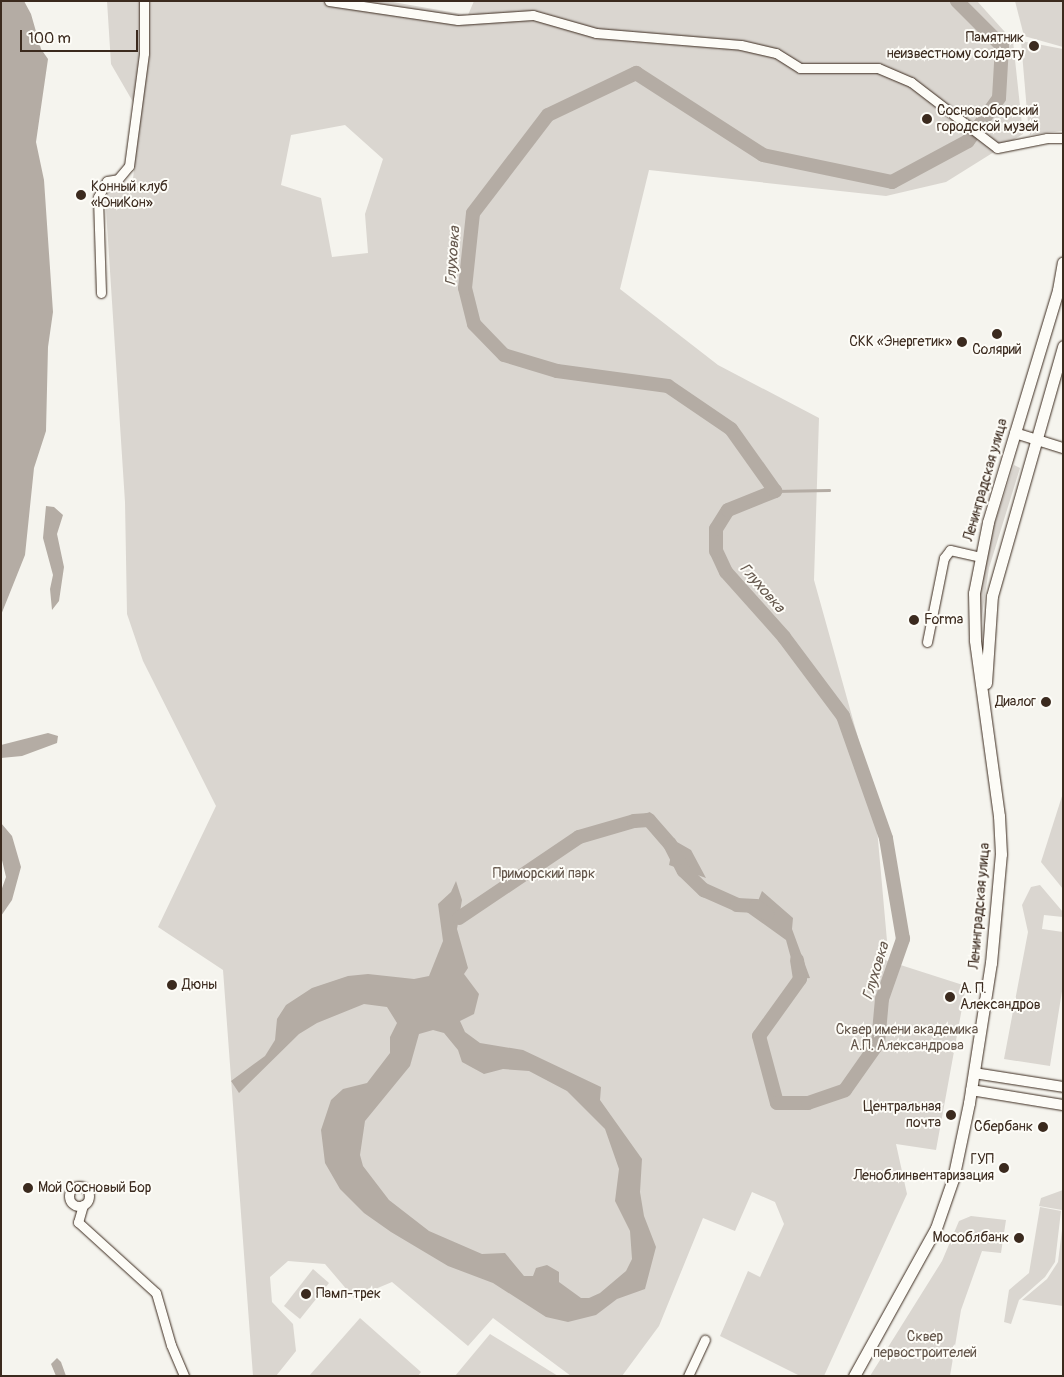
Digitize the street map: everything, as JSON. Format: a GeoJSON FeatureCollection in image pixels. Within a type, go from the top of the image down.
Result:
{"type":"FeatureCollection","features":[{"type":"Feature","properties":{"kind":"main road","name":"Ленинградская улица"},"geometry":{"type":"LineString","coordinates":[[854,1376],[924,1252],[942,1211],[955,1170],[971,1090],[991,963],[1001,854],[999,816],[975,640],[974,594],[980,558],[1015,433],[1060,290],[1063,262]]}},
{"type":"Feature","properties":{"kind":"main road","name":"Ленинградская улица"},"geometry":{"type":"LineString","coordinates":[[985,712],[992,596],[1063,346]]}},
{"type":"Feature","properties":{"kind":"main road"},"geometry":{"type":"LineString","coordinates":[[975,640],[982,642],[988,639]]}},
{"type":"Feature","properties":{"kind":"street"},"geometry":{"type":"LineString","coordinates":[[101,292],[98,197],[101,187],[107,181],[118,179],[128,166],[144,53],[144,1]]}},
{"type":"Feature","properties":{"kind":"street"},"geometry":{"type":"LineString","coordinates":[[329,1],[458,20],[533,15],[596,34],[742,45],[776,53],[800,68],[878,68],[910,82],[997,148],[1046,138],[1063,138]]}},
{"type":"Feature","properties":{"kind":"street"},"geometry":{"type":"LineString","coordinates":[[1015,433],[1063,448]]}},
{"type":"Feature","properties":{"kind":"street"},"geometry":{"type":"LineString","coordinates":[[927,642],[944,558],[950,550],[980,558]]}},
{"type":"Feature","properties":{"kind":"street"},"geometry":{"type":"LineString","coordinates":[[974,1073],[1063,1087]]}},
{"type":"Feature","properties":{"kind":"street"},"geometry":{"type":"LineString","coordinates":[[971,1090],[1063,1105]]}},
{"type":"Feature","properties":{"kind":"street"},"geometry":{"type":"LineString","coordinates":[[82,1206],[78,1222],[156,1293],[171,1345],[184,1376]]}},
{"type":"Feature","properties":{"kind":"street"},"geometry":{"type":"LineString","coordinates":[[688,1376],[705,1340]]}},
{"type":"Feature","properties":{"kind":"green space","name":"Приморский парк"},"geometry":{"type":"Polygon","coordinates":[[[107,1],[387,1],[468,15],[474,1],[977,1],[1013,41],[1023,134],[946,182],[886,196],[649,170],[620,289],[718,365],[819,418],[814,580],[874,795],[888,952],[885,960],[966,986],[936,1150],[896,1144],[907,1194],[824,1376],[800,1376],[720,1336],[748,1271],[760,1277],[784,1224],[775,1202],[752,1192],[735,1231],[703,1218],[659,1326],[622,1376],[571,1376],[493,1318],[468,1346],[392,1282],[354,1298],[325,1264],[288,1261],[270,1277],[272,1302],[293,1324],[296,1351],[276,1376],[253,1376],[223,970],[158,927],[216,806],[143,661],[127,614],[125,502],[105,194],[133,179],[140,114],[111,64],[107,1]],[[345,125],[291,135],[281,185],[321,198],[332,257],[368,253],[365,214],[383,159],[345,125]]]}},
{"type":"Feature","properties":{"kind":"green space"},"geometry":{"type":"Polygon","coordinates":[[[1015,1],[1063,1],[1063,47],[1024,36],[1015,1]]]}},
{"type":"Feature","properties":{"kind":"green space"},"geometry":{"type":"Polygon","coordinates":[[[1021,41],[1063,49],[1063,131],[1029,135],[1021,41]]]}},
{"type":"Feature","properties":{"kind":"green space"},"geometry":{"type":"Polygon","coordinates":[[[1014,465],[1020,468],[989,568],[980,629],[980,593],[988,543],[1014,465]]]}},
{"type":"Feature","properties":{"kind":"green space"},"geometry":{"type":"Polygon","coordinates":[[[1063,793],[1063,889],[1041,862],[1063,793]]]}},
{"type":"Feature","properties":{"kind":"green space"},"geometry":{"type":"Polygon","coordinates":[[[1040,885],[1063,912],[1063,917],[1044,915],[1042,929],[1063,932],[1063,985],[1050,1066],[1004,1059],[1028,932],[1022,905],[1031,887],[1040,885]]]}},
{"type":"Feature","properties":{"kind":"green space"},"geometry":{"type":"Polygon","coordinates":[[[1063,1190],[1062,1210],[1039,1206],[1041,1198],[1063,1190]]]}},
{"type":"Feature","properties":{"kind":"green space"},"geometry":{"type":"Polygon","coordinates":[[[1040,1207],[1061,1211],[1055,1262],[1045,1277],[1019,1300],[1011,1324],[1004,1322],[1009,1290],[1029,1273],[1040,1207]]]}},
{"type":"Feature","properties":{"kind":"green space","name":"Сквер первостроителей"},"geometry":{"type":"Polygon","coordinates":[[[971,1216],[1006,1220],[1001,1253],[982,1251],[961,1310],[950,1376],[870,1376],[942,1261],[959,1221],[971,1216]]]}},
{"type":"Feature","properties":{"kind":"green space"},"geometry":{"type":"Polygon","coordinates":[[[1063,1222],[1063,1306],[1022,1300],[1047,1279],[1058,1262],[1063,1222]]]}},
{"type":"Feature","properties":{"kind":"green space","name":"Памп-трек"},"geometry":{"type":"Polygon","coordinates":[[[313,1269],[329,1283],[300,1319],[284,1306],[313,1269]]]}},
{"type":"Feature","properties":{"kind":"green space"},"geometry":{"type":"Polygon","coordinates":[[[360,1318],[421,1372],[418,1376],[309,1376],[360,1318]]]}},
{"type":"Feature","properties":{"kind":"green space"},"geometry":{"type":"Polygon","coordinates":[[[490,1334],[558,1376],[455,1376],[490,1334]]]}},
{"type":"Feature","properties":{"kind":"shaded area"},"geometry":{"type":"Polygon","coordinates":[[[1,1],[24,1],[31,14],[41,49],[48,59],[36,142],[44,180],[53,312],[48,347],[46,431],[34,468],[25,555],[1,615],[1,1]]]}},
{"type":"Feature","properties":{"kind":"shaded area"},"geometry":{"type":"Polygon","coordinates":[[[46,506],[54,507],[63,515],[57,534],[64,567],[59,601],[52,610],[50,589],[53,575],[43,538],[46,506]]]}},
{"type":"Feature","properties":{"kind":"shaded area"},"geometry":{"type":"Polygon","coordinates":[[[48,733],[58,736],[57,743],[22,756],[1,758],[1,745],[48,733]]]}},
{"type":"Feature","properties":{"kind":"shaded area"},"geometry":{"type":"Polygon","coordinates":[[[650,812],[670,838],[691,850],[706,878],[669,865],[672,851],[663,846],[662,832],[644,814],[650,812]]]}},
{"type":"Feature","properties":{"kind":"shaded area"},"geometry":{"type":"Polygon","coordinates":[[[1,823],[12,836],[21,867],[12,900],[1,916],[1,891],[6,877],[1,856],[1,823]]]}},
{"type":"Feature","properties":{"kind":"shaded area"},"geometry":{"type":"Polygon","coordinates":[[[456,881],[462,900],[457,929],[468,968],[464,974],[479,994],[474,1014],[460,1021],[465,1032],[480,1043],[523,1050],[601,1087],[600,1100],[642,1159],[640,1192],[644,1216],[656,1247],[645,1289],[617,1299],[596,1315],[568,1322],[546,1317],[493,1283],[448,1266],[391,1232],[364,1213],[340,1189],[325,1163],[321,1130],[331,1100],[343,1089],[367,1083],[390,1053],[390,1037],[397,1023],[387,1007],[364,1004],[317,1023],[299,1034],[239,1093],[231,1081],[265,1056],[275,1040],[277,1019],[286,1005],[312,988],[348,976],[368,974],[414,979],[429,976],[443,941],[438,904],[451,892],[456,881]],[[433,1030],[419,1034],[410,1066],[365,1121],[360,1155],[363,1166],[389,1200],[429,1231],[482,1254],[505,1253],[524,1276],[533,1276],[536,1268],[547,1265],[559,1272],[559,1282],[581,1298],[589,1298],[600,1293],[626,1271],[632,1259],[630,1231],[615,1201],[619,1169],[605,1129],[567,1091],[529,1071],[503,1069],[484,1074],[462,1062],[458,1050],[444,1033],[433,1030]]]}},
{"type":"Feature","properties":{"kind":"shaded area"},"geometry":{"type":"Polygon","coordinates":[[[762,891],[793,918],[792,929],[810,978],[800,979],[795,973],[786,940],[737,905],[756,906],[762,891]]]}},
{"type":"Feature","properties":{"kind":"shaded area"},"geometry":{"type":"Polygon","coordinates":[[[57,1358],[61,1362],[66,1376],[56,1376],[51,1364],[57,1358]]]}},
{"type":"Feature","properties":{"kind":"waterway","name":"Глуховка"},"geometry":{"type":"LineString","coordinates":[[797,960],[800,979],[759,1036],[777,1103],[808,1103],[845,1090],[878,1043],[882,999],[903,939],[886,838],[843,716],[784,637],[726,572],[716,551],[716,529],[728,510],[775,491],[731,429],[668,386],[557,371],[504,355],[474,324],[465,288],[473,213],[548,115],[636,73],[763,155],[892,182],[968,141],[999,98],[1002,46],[957,1]]}},
{"type":"Feature","properties":{"kind":"waterway"},"geometry":{"type":"LineString","coordinates":[[775,491],[829,490]]}},
{"type":"Feature","properties":{"kind":"waterway","name":"Глуховка"},"geometry":{"type":"LineString","coordinates":[[459,918],[579,837],[634,821],[649,820],[670,844],[684,871],[704,890],[737,905],[756,906],[767,914]]}},
{"type":"Feature","properties":{"kind":"place","name":"Памятник неизвестному солдату"},"geometry":{"type":"Point","coordinates":[1034,46]}},
{"type":"Feature","properties":{"kind":"place","name":"Сосновоборский городской музей"},"geometry":{"type":"Point","coordinates":[927,119]}},
{"type":"Feature","properties":{"kind":"place","name":"Конный клуб «ЮниКон»"},"geometry":{"type":"Point","coordinates":[81,195]}},
{"type":"Feature","properties":{"kind":"place","name":"Солярий"},"geometry":{"type":"Point","coordinates":[997,334]}},
{"type":"Feature","properties":{"kind":"place","name":"СКК «Энергетик»"},"geometry":{"type":"Point","coordinates":[962,342]}},
{"type":"Feature","properties":{"kind":"place","name":"Forma"},"geometry":{"type":"Point","coordinates":[914,620]}},
{"type":"Feature","properties":{"kind":"place","name":"Диалог"},"geometry":{"type":"Point","coordinates":[1046,702]}},
{"type":"Feature","properties":{"kind":"place","name":"Дюны"},"geometry":{"type":"Point","coordinates":[172,985]}},
{"type":"Feature","properties":{"kind":"place","name":"А. П. Александров"},"geometry":{"type":"Point","coordinates":[950,997]}},
{"type":"Feature","properties":{"kind":"place","name":"Центральная почта"},"geometry":{"type":"Point","coordinates":[951,1115]}},
{"type":"Feature","properties":{"kind":"place","name":"Сбербанк"},"geometry":{"type":"Point","coordinates":[1043,1127]}},
{"type":"Feature","properties":{"kind":"place","name":"ГУП Леноблинвентаризация"},"geometry":{"type":"Point","coordinates":[1004,1168]}},
{"type":"Feature","properties":{"kind":"place","name":"Мой Сосновый Бор"},"geometry":{"type":"Point","coordinates":[28,1188]}},
{"type":"Feature","properties":{"kind":"place","name":"Мособлбанк"},"geometry":{"type":"Point","coordinates":[1019,1238]}},
{"type":"Feature","properties":{"kind":"place","name":"Памп-трек"},"geometry":{"type":"Point","coordinates":[306,1294]}},
{"type":"Feature","properties":{"kind":"park label","name":"Сквер имени академика А.П. Александрова"},"geometry":{"type":"Point","coordinates":[907,1038]}}]}
